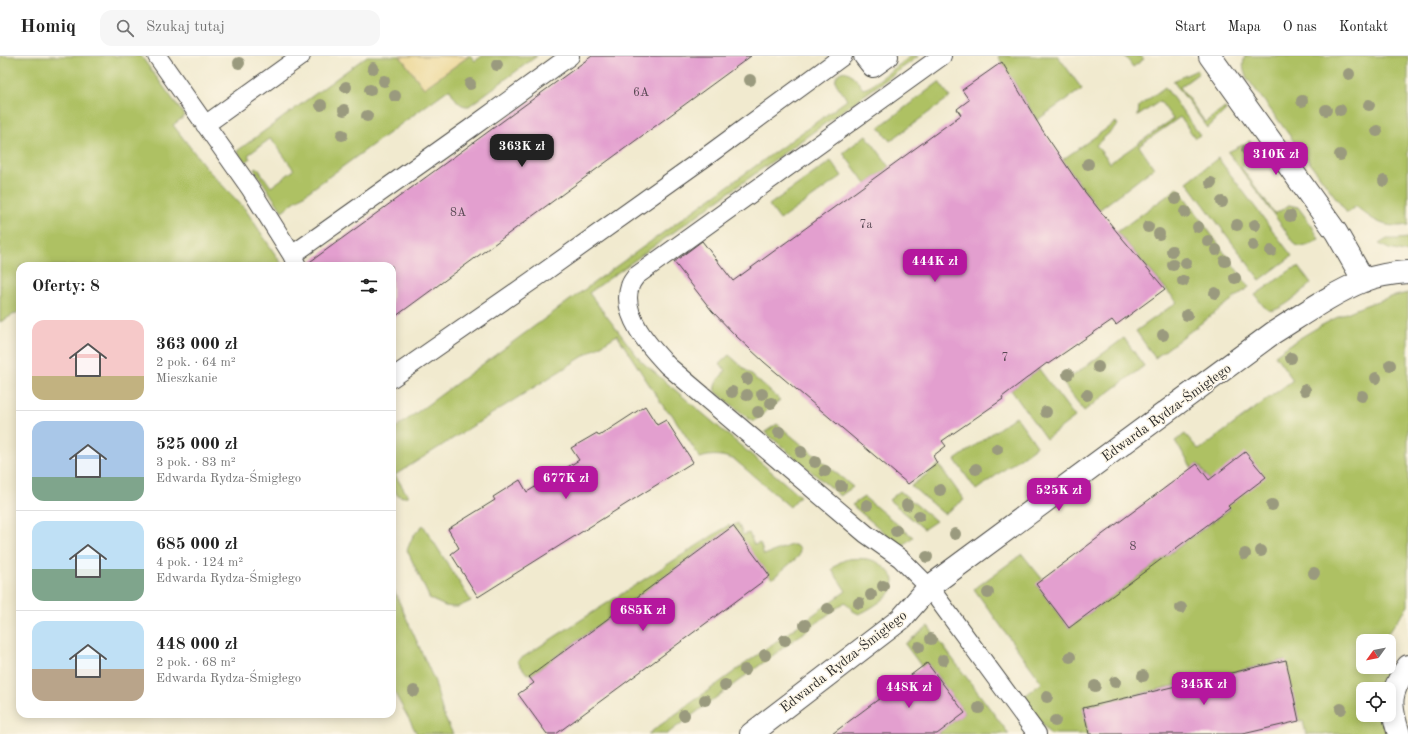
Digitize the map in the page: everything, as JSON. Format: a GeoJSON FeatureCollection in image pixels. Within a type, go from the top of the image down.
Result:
{"type":"FeatureCollection","features":[{"type":"Feature","properties":{"kind":"street"},"geometry":{"type":"LineString","coordinates":[[865,56],[873,66],[887,56]]}},
{"type":"Feature","properties":{"kind":"street"},"geometry":{"type":"LineString","coordinates":[[1210,56],[1336,232],[1364,281]]}},
{"type":"Feature","properties":{"kind":"street","name":"Edwarda Rydza-Śmigłego"},"geometry":{"type":"LineString","coordinates":[[750,734],[901,619],[929,587],[1273,333],[1331,298],[1364,281],[1391,274],[1408,272]]}},
{"type":"Feature","properties":{"kind":"street"},"geometry":{"type":"LineString","coordinates":[[1399,734],[1394,720],[1392,697],[1398,680],[1408,666]]}},
{"type":"Feature","properties":{"kind":"lane"},"geometry":{"type":"LineString","coordinates":[[157,56],[250,188],[294,260],[570,56]]}},
{"type":"Feature","properties":{"kind":"lane"},"geometry":{"type":"LineString","coordinates":[[205,125],[300,56]]}},
{"type":"Feature","properties":{"kind":"lane"},"geometry":{"type":"LineString","coordinates":[[396,375],[711,153],[843,56]]}},
{"type":"Feature","properties":{"kind":"lane"},"geometry":{"type":"LineString","coordinates":[[942,56],[636,276],[630,285],[628,299],[631,316],[650,346],[668,366],[866,534],[900,558],[929,587],[1037,734]]}},
{"type":"Feature","properties":{"kind":"green space"},"geometry":{"type":"Polygon","coordinates":[[[0,56],[141,56],[185,116],[173,125],[207,169],[245,209],[280,262],[16,262],[16,313],[0,322],[0,56]]]}},
{"type":"Feature","properties":{"kind":"green space"},"geometry":{"type":"Polygon","coordinates":[[[367,56],[400,56],[424,88],[469,56],[471,56],[475,61],[482,56],[537,56],[469,106],[459,103],[449,89],[282,211],[254,169],[257,167],[271,187],[294,170],[271,138],[248,155],[250,159],[245,162],[237,151],[367,56]]]}},
{"type":"Feature","properties":{"kind":"green space"},"geometry":{"type":"Polygon","coordinates":[[[911,56],[919,56],[589,293],[641,361],[800,496],[790,507],[735,460],[718,456],[700,458],[671,413],[665,409],[617,335],[396,474],[396,428],[847,100],[836,83],[838,74],[842,72],[849,73],[856,79],[863,89],[869,87],[911,56]]]}},
{"type":"Feature","properties":{"kind":"green space"},"geometry":{"type":"Polygon","coordinates":[[[998,56],[1058,56],[1082,89],[1037,120],[998,56]]]}},
{"type":"Feature","properties":{"kind":"green space"},"geometry":{"type":"Polygon","coordinates":[[[1125,56],[1141,56],[1144,59],[1133,67],[1125,56]]]}},
{"type":"Feature","properties":{"kind":"green space"},"geometry":{"type":"Polygon","coordinates":[[[1245,56],[1408,56],[1408,225],[1393,226],[1380,223],[1368,216],[1356,206],[1347,213],[1247,78],[1243,67],[1245,56]]]}},
{"type":"Feature","properties":{"kind":"green space"},"geometry":{"type":"Polygon","coordinates":[[[1197,70],[1199,73],[1180,87],[1205,122],[1225,108],[1226,110],[1208,128],[1173,81],[1197,70]]]}},
{"type":"Feature","properties":{"kind":"green space"},"geometry":{"type":"Polygon","coordinates":[[[939,82],[950,97],[890,141],[879,127],[939,82]]]}},
{"type":"Feature","properties":{"kind":"green space"},"geometry":{"type":"Polygon","coordinates":[[[1165,87],[1200,135],[1195,138],[1180,117],[1139,146],[1154,168],[1099,210],[1062,160],[1116,122],[1118,125],[1096,145],[1110,163],[1173,119],[1160,101],[1138,116],[1139,106],[1165,87]]]}},
{"type":"Feature","properties":{"kind":"green space"},"geometry":{"type":"Polygon","coordinates":[[[866,135],[890,167],[866,184],[843,153],[866,135]]]}},
{"type":"Feature","properties":{"kind":"green space"},"geometry":{"type":"Polygon","coordinates":[[[1250,141],[1259,153],[1241,167],[1275,214],[1289,205],[1298,207],[1312,226],[1319,239],[1305,246],[1296,245],[1228,152],[1250,141]]]}},
{"type":"Feature","properties":{"kind":"green space"},"geometry":{"type":"Polygon","coordinates":[[[1218,158],[1292,256],[1260,280],[1187,182],[1218,158]]]}},
{"type":"Feature","properties":{"kind":"green space"},"geometry":{"type":"Polygon","coordinates":[[[831,161],[842,176],[780,220],[769,205],[831,161]]]}},
{"type":"Feature","properties":{"kind":"green space"},"geometry":{"type":"Polygon","coordinates":[[[1178,188],[1249,287],[1155,358],[1136,331],[1177,302],[1117,232],[1178,188]]]}},
{"type":"Feature","properties":{"kind":"green space"},"geometry":{"type":"Polygon","coordinates":[[[1408,238],[1408,253],[1389,249],[1379,244],[1387,239],[1408,238]]]}},
{"type":"Feature","properties":{"kind":"green space"},"geometry":{"type":"Polygon","coordinates":[[[1299,267],[1311,283],[1297,296],[1278,309],[1266,309],[1255,295],[1292,269],[1299,267]]]}},
{"type":"Feature","properties":{"kind":"green space"},"geometry":{"type":"Polygon","coordinates":[[[1408,293],[1408,606],[1387,634],[1356,634],[1356,674],[1386,674],[1382,682],[1356,682],[1356,722],[1383,722],[1386,734],[1306,734],[1303,721],[1299,721],[1285,660],[1083,707],[1089,734],[1050,734],[1023,697],[1042,683],[974,589],[1022,554],[1043,580],[1037,585],[1069,628],[1230,509],[1198,464],[1192,468],[1175,441],[1185,434],[1199,450],[1293,380],[1275,355],[1290,344],[1322,325],[1355,309],[1390,297],[1408,293]]]}},
{"type":"Feature","properties":{"kind":"green space"},"geometry":{"type":"Polygon","coordinates":[[[1124,338],[1144,366],[1084,411],[1063,383],[1124,338]]]}},
{"type":"Feature","properties":{"kind":"green space"},"geometry":{"type":"Polygon","coordinates":[[[729,355],[780,400],[753,422],[715,391],[716,383],[726,370],[719,364],[729,355]]]}},
{"type":"Feature","properties":{"kind":"green space"},"geometry":{"type":"Polygon","coordinates":[[[1039,369],[1075,417],[1046,439],[1011,390],[1039,369]]]}},
{"type":"Feature","properties":{"kind":"green space"},"geometry":{"type":"Polygon","coordinates":[[[1016,416],[1037,446],[976,490],[955,460],[1016,416]]]}},
{"type":"Feature","properties":{"kind":"green space"},"geometry":{"type":"Polygon","coordinates":[[[777,424],[853,487],[840,496],[765,432],[777,424]]]}},
{"type":"Feature","properties":{"kind":"green space"},"geometry":{"type":"Polygon","coordinates":[[[939,465],[964,500],[944,514],[911,486],[939,465]]]}},
{"type":"Feature","properties":{"kind":"green space"},"geometry":{"type":"Polygon","coordinates":[[[396,477],[408,496],[403,497],[397,495],[396,477]]]}},
{"type":"Feature","properties":{"kind":"green space"},"geometry":{"type":"Polygon","coordinates":[[[900,491],[936,521],[924,529],[889,500],[900,491]]]}},
{"type":"Feature","properties":{"kind":"green space"},"geometry":{"type":"Polygon","coordinates":[[[864,497],[913,537],[901,547],[852,505],[864,497]]]}},
{"type":"Feature","properties":{"kind":"green space"},"geometry":{"type":"Polygon","coordinates":[[[738,523],[743,535],[749,533],[754,545],[760,543],[764,555],[791,545],[795,545],[800,549],[799,556],[772,579],[732,526],[738,523]]]}},
{"type":"Feature","properties":{"kind":"green space"},"geometry":{"type":"Polygon","coordinates":[[[423,525],[471,601],[458,607],[452,607],[445,606],[430,599],[407,550],[413,536],[423,525]]]}},
{"type":"Feature","properties":{"kind":"green space"},"geometry":{"type":"Polygon","coordinates":[[[729,525],[731,528],[531,675],[530,673],[527,674],[517,661],[729,525]]]}},
{"type":"Feature","properties":{"kind":"green space"},"geometry":{"type":"Polygon","coordinates":[[[848,559],[869,559],[880,564],[894,579],[891,592],[885,598],[859,614],[853,611],[845,602],[667,734],[648,734],[846,591],[832,570],[837,564],[848,559]]]}},
{"type":"Feature","properties":{"kind":"green space"},"geometry":{"type":"Polygon","coordinates":[[[396,595],[435,682],[443,714],[453,734],[417,734],[396,695],[396,595]]]}},
{"type":"Feature","properties":{"kind":"green space"},"geometry":{"type":"Polygon","coordinates":[[[928,626],[1009,734],[937,734],[965,713],[927,663],[922,667],[905,644],[928,626]]]}},
{"type":"Feature","properties":{"kind":"sand"},"geometry":{"type":"Polygon","coordinates":[[[400,56],[469,56],[424,88],[400,56]]]}},
{"type":"Feature","properties":{"kind":"building"},"geometry":{"type":"Polygon","coordinates":[[[592,56],[751,56],[396,316],[396,262],[310,262],[592,56]]]}},
{"type":"Feature","properties":{"kind":"building"},"geometry":{"type":"Polygon","coordinates":[[[1002,62],[1041,128],[1081,187],[1165,289],[1116,325],[1112,320],[1048,364],[1047,363],[1002,397],[1003,399],[942,441],[946,446],[933,456],[937,463],[908,484],[764,362],[736,336],[712,311],[674,262],[702,241],[733,281],[961,115],[957,109],[969,100],[962,90],[1002,62]]]}},
{"type":"Feature","properties":{"kind":"building"},"geometry":{"type":"Polygon","coordinates":[[[645,406],[657,425],[666,420],[693,462],[478,597],[451,554],[459,548],[448,529],[495,500],[493,497],[520,480],[527,492],[579,460],[571,448],[597,433],[599,436],[645,406]]]}},
{"type":"Feature","properties":{"kind":"building"},"geometry":{"type":"Polygon","coordinates":[[[1245,452],[1266,477],[1228,506],[1230,508],[1069,628],[1036,584],[1197,464],[1209,480],[1245,452]]]}},
{"type":"Feature","properties":{"kind":"building"},"geometry":{"type":"Polygon","coordinates":[[[733,526],[770,576],[556,734],[547,734],[518,694],[534,683],[529,677],[733,526]]]}},
{"type":"Feature","properties":{"kind":"building"},"geometry":{"type":"Polygon","coordinates":[[[1286,660],[1299,721],[1243,734],[1089,734],[1083,708],[1286,660]]]}},
{"type":"Feature","properties":{"kind":"building"},"geometry":{"type":"Polygon","coordinates":[[[927,663],[965,713],[937,734],[832,734],[927,663]]]}}]}
